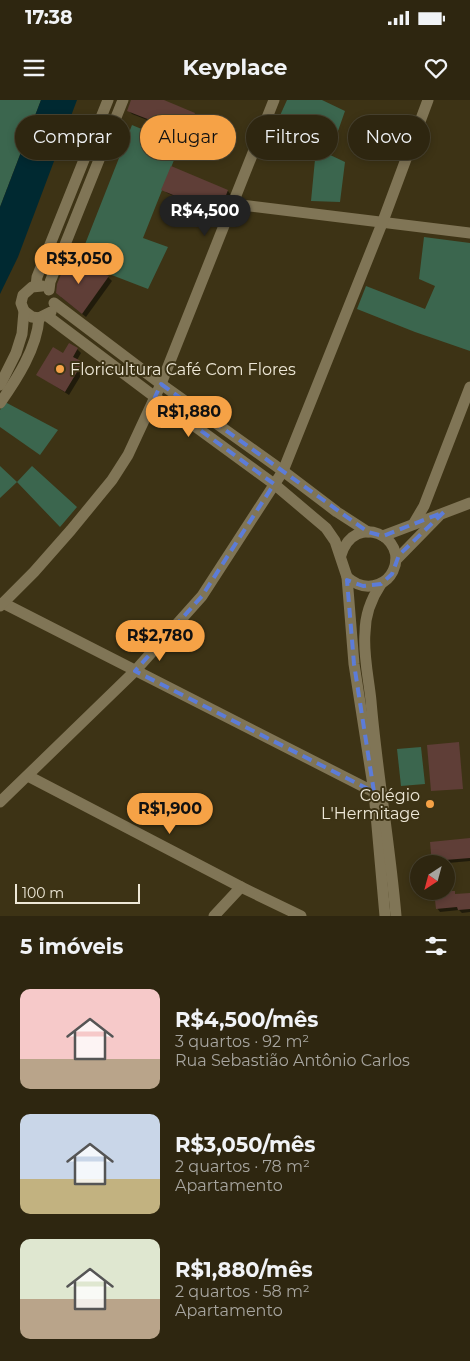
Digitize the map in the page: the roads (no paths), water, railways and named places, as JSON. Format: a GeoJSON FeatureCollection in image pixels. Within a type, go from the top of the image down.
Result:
{"type":"FeatureCollection","features":[{"type":"Feature","properties":{"kind":"street"},"geometry":{"type":"LineString","coordinates":[[36,286],[37,277],[108,100]]}},
{"type":"Feature","properties":{"kind":"street"},"geometry":{"type":"LineString","coordinates":[[0,403],[21,372],[43,317],[53,308],[53,298],[49,290],[50,282],[123,100]]}},
{"type":"Feature","properties":{"kind":"street"},"geometry":{"type":"LineString","coordinates":[[274,100],[161,384],[131,448],[112,480],[65,537],[1,604],[374,792]]}},
{"type":"Feature","properties":{"kind":"street"},"geometry":{"type":"LineString","coordinates":[[0,802],[135,671],[202,596],[283,471],[383,221],[428,100]]}},
{"type":"Feature","properties":{"kind":"street"},"geometry":{"type":"LineString","coordinates":[[233,204],[470,233]]}},
{"type":"Feature","properties":{"kind":"street"},"geometry":{"type":"LineString","coordinates":[[0,385],[16,353],[22,334],[24,311],[21,303],[23,295],[28,288],[36,286],[49,290]]}},
{"type":"Feature","properties":{"kind":"street"},"geometry":{"type":"LineString","coordinates":[[54,303],[336,512],[368,532],[383,536],[392,546],[396,560]]}},
{"type":"Feature","properties":{"kind":"street"},"geometry":{"type":"LineString","coordinates":[[24,311],[32,317],[43,317],[274,484],[326,528],[336,541],[347,577],[354,664],[374,792],[385,916]]}},
{"type":"Feature","properties":{"kind":"street"},"geometry":{"type":"LineString","coordinates":[[414,523],[424,506],[470,387]]}},
{"type":"Feature","properties":{"kind":"street"},"geometry":{"type":"LineString","coordinates":[[383,536],[470,503]]}},
{"type":"Feature","properties":{"kind":"street"},"geometry":{"type":"LineString","coordinates":[[396,916],[376,707],[364,634],[368,610],[373,596],[381,584],[392,574],[396,560],[444,512]]}},
{"type":"Feature","properties":{"kind":"street"},"geometry":{"type":"LineString","coordinates":[[341,556],[344,546],[350,538],[358,533],[368,532]]}},
{"type":"Feature","properties":{"kind":"street"},"geometry":{"type":"LineString","coordinates":[[347,577],[354,583],[363,586],[381,584]]}},
{"type":"Feature","properties":{"kind":"street"},"geometry":{"type":"LineString","coordinates":[[28,776],[241,887],[301,916]]}},
{"type":"Feature","properties":{"kind":"street"},"geometry":{"type":"LineString","coordinates":[[214,916],[241,887]]}},
{"type":"Feature","properties":{"kind":"water"},"geometry":{"type":"Polygon","coordinates":[[[41,100],[77,100],[71,115],[35,115],[41,100]]]}},
{"type":"Feature","properties":{"kind":"water"},"geometry":{"type":"Polygon","coordinates":[[[18,160],[54,160],[18,257],[0,294],[0,207],[18,160]]]}},
{"type":"Feature","properties":{"kind":"place","name":"Floricultura Café Com Flores"},"geometry":{"type":"Point","coordinates":[60,369]}},
{"type":"Feature","properties":{"kind":"place","name":"Colégio L'Hermitage"},"geometry":{"type":"Point","coordinates":[430,804]}}]}
